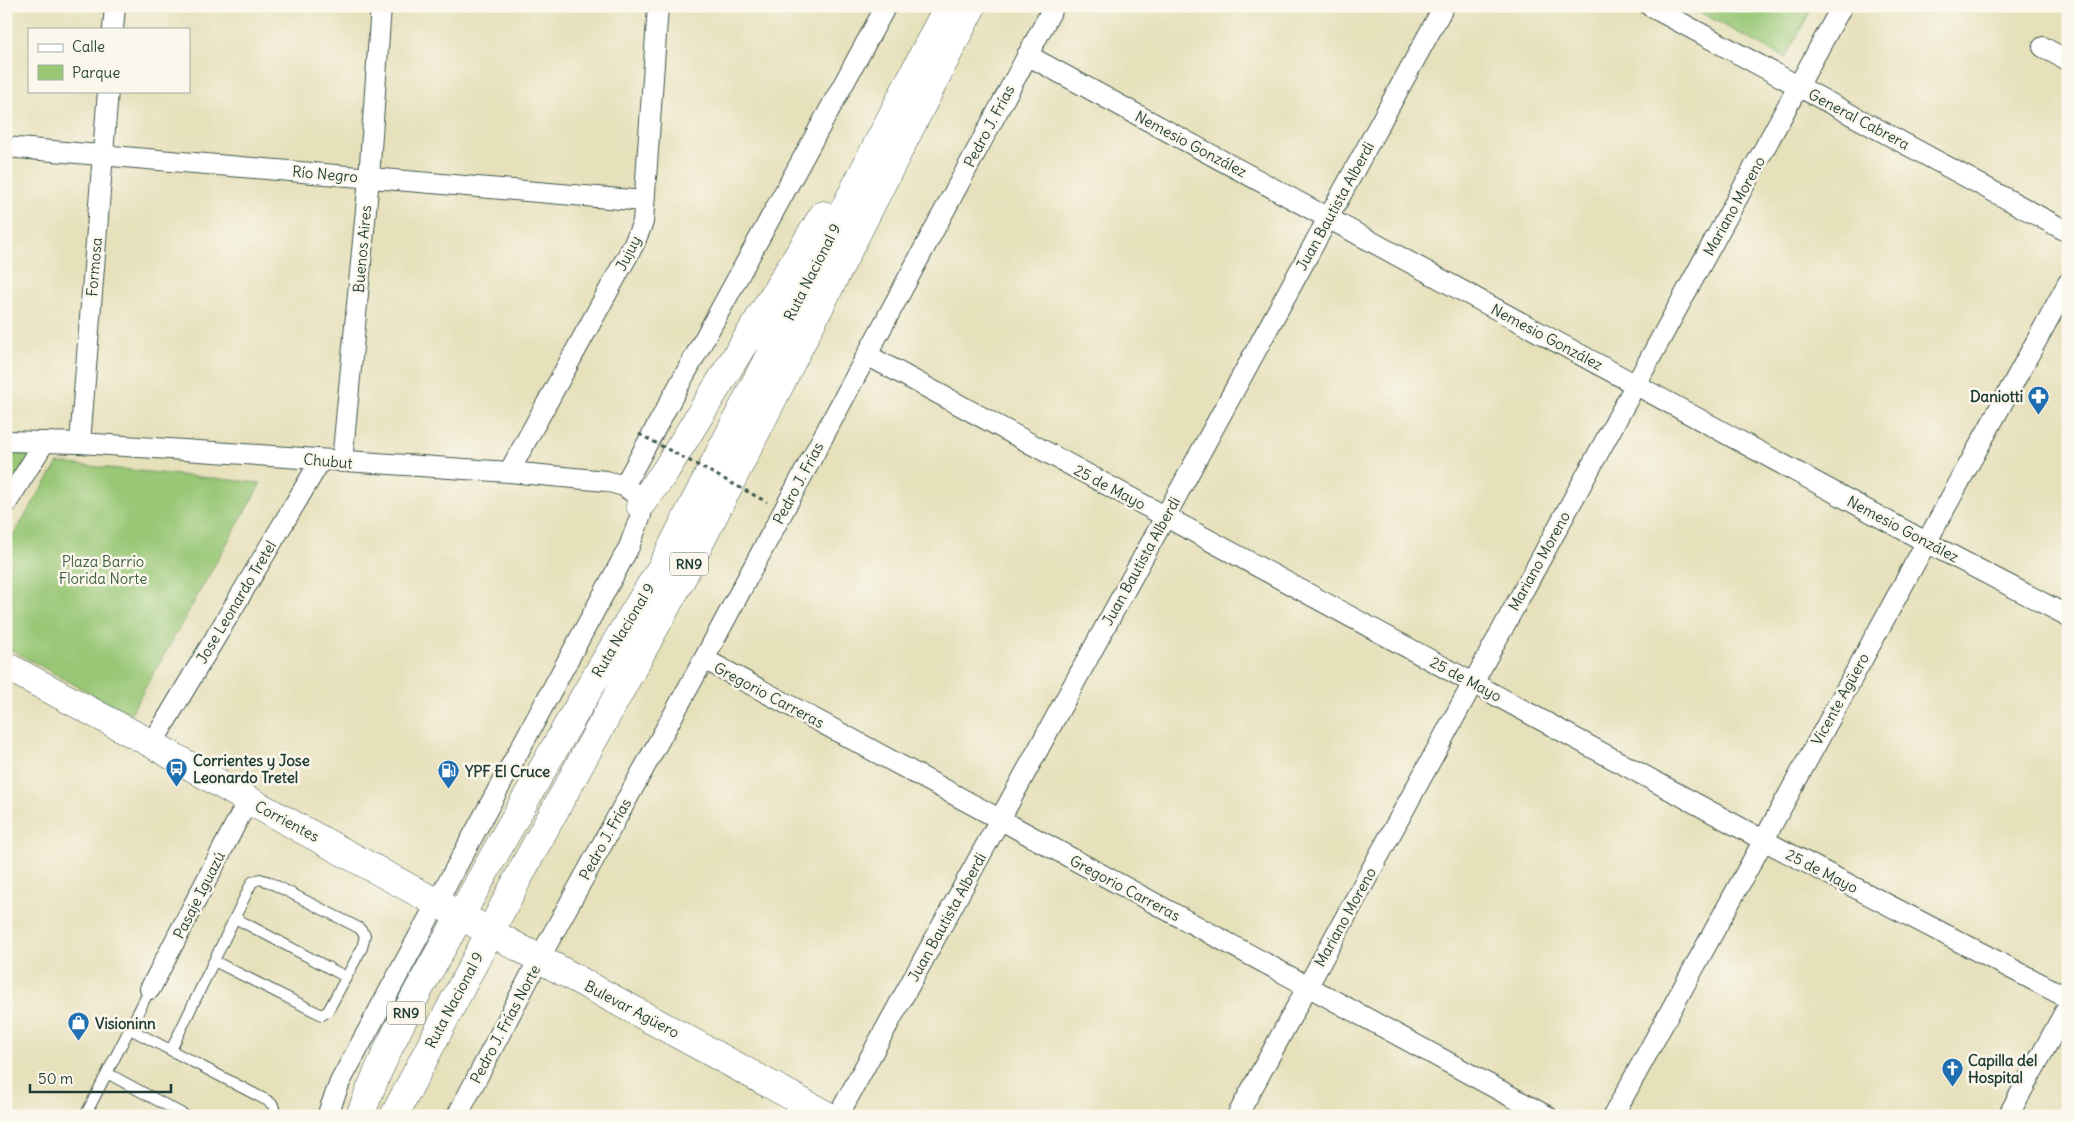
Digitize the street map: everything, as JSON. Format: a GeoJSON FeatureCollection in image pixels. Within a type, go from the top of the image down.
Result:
{"type":"FeatureCollection","features":[{"type":"Feature","properties":{"kind":"main road","name":"Ruta Nacional 9"},"geometry":{"type":"LineString","coordinates":[[360,1116],[391,1041],[425,976],[461,916],[604,661],[660,570],[948,6]]}},
{"type":"Feature","properties":{"kind":"main road","name":"Ruta Nacional 9"},"geometry":{"type":"LineString","coordinates":[[394,1116],[490,931],[691,562],[972,6]]}},
{"type":"Feature","properties":{"kind":"main road"},"geometry":{"type":"LineString","coordinates":[[632,496],[664,474],[837,192],[898,104]]}},
{"type":"Feature","properties":{"kind":"main road","name":"Corrientes"},"geometry":{"type":"LineString","coordinates":[[6,666],[152,744],[248,800],[437,902]]}},
{"type":"Feature","properties":{"kind":"main road","name":"Bulevar Agüero"},"geometry":{"type":"LineString","coordinates":[[437,902],[828,1116]]}},
{"type":"Feature","properties":{"kind":"street"},"geometry":{"type":"LineString","coordinates":[[113,28],[115,6]]}},
{"type":"Feature","properties":{"kind":"street","name":"Buenos Aires"},"geometry":{"type":"LineString","coordinates":[[342,462],[369,178],[381,6]]}},
{"type":"Feature","properties":{"kind":"street","name":"Jujuy"},"geometry":{"type":"LineString","coordinates":[[509,472],[634,244],[643,222],[658,6]]}},
{"type":"Feature","properties":{"kind":"street"},"geometry":{"type":"LineString","coordinates":[[327,1116],[340,1082],[629,547],[641,515],[632,496],[886,6]]}},
{"type":"Feature","properties":{"kind":"street","name":"Pedro J. Frías"},"geometry":{"type":"LineString","coordinates":[[539,959],[704,659],[1054,6]]}},
{"type":"Feature","properties":{"kind":"street","name":"Juan Bautista Alberdi"},"geometry":{"type":"LineString","coordinates":[[838,1116],[1444,6]]}},
{"type":"Feature","properties":{"kind":"street","name":"General Cabrera"},"geometry":{"type":"LineString","coordinates":[[1650,6],[2068,232]]}},
{"type":"Feature","properties":{"kind":"street","name":"Mariano Moreno"},"geometry":{"type":"LineString","coordinates":[[1237,1116],[1842,6]]}},
{"type":"Feature","properties":{"kind":"street"},"geometry":{"type":"LineString","coordinates":[[2043,47],[2068,61]]}},
{"type":"Feature","properties":{"kind":"street","name":"Nemesio González"},"geometry":{"type":"LineString","coordinates":[[1027,55],[1926,542],[2068,616]]}},
{"type":"Feature","properties":{"kind":"street","name":"Formosa"},"geometry":{"type":"LineString","coordinates":[[80,443],[108,92]]}},
{"type":"Feature","properties":{"kind":"street","name":"Río Negro"},"geometry":{"type":"LineString","coordinates":[[6,147],[644,201]]}},
{"type":"Feature","properties":{"kind":"street","name":"Vicente Agüero"},"geometry":{"type":"LineString","coordinates":[[1613,1116],[2068,283]]}},
{"type":"Feature","properties":{"kind":"street","name":"25 de Mayo"},"geometry":{"type":"LineString","coordinates":[[867,355],[1763,840],[2068,998]]}},
{"type":"Feature","properties":{"kind":"street","name":"Chubut"},"geometry":{"type":"LineString","coordinates":[[6,441],[80,443],[509,472],[606,481],[632,496]]}},
{"type":"Feature","properties":{"kind":"street"},"geometry":{"type":"LineString","coordinates":[[7,499],[44,443]]}},
{"type":"Feature","properties":{"kind":"street","name":"Jose Leonardo Tretel"},"geometry":{"type":"LineString","coordinates":[[152,744],[321,460]]}},
{"type":"Feature","properties":{"kind":"street","name":"Gregorio Carreras"},"geometry":{"type":"LineString","coordinates":[[704,659],[1547,1116]]}},
{"type":"Feature","properties":{"kind":"street","name":"Pasaje Iguazú"},"geometry":{"type":"LineString","coordinates":[[150,989],[248,800]]}},
{"type":"Feature","properties":{"kind":"street","name":"Pedro J. Frías Norte"},"geometry":{"type":"LineString","coordinates":[[457,1116],[539,959]]}},
{"type":"Feature","properties":{"kind":"street"},"geometry":{"type":"LineString","coordinates":[[2008,1116],[2068,1006]]}},
{"type":"Feature","properties":{"kind":"lane"},"geometry":{"type":"LineString","coordinates":[[171,1050],[252,882],[260,879],[269,882],[359,928],[365,935],[362,948],[328,1011],[322,1015],[214,961]]}},
{"type":"Feature","properties":{"kind":"lane"},"geometry":{"type":"LineString","coordinates":[[235,918],[346,977]]}},
{"type":"Feature","properties":{"kind":"lane"},"geometry":{"type":"LineString","coordinates":[[85,1116],[150,989]]}},
{"type":"Feature","properties":{"kind":"lane"},"geometry":{"type":"LineString","coordinates":[[130,1028],[268,1101],[273,1105],[275,1112],[273,1116]]}},
{"type":"Feature","properties":{"kind":"lane"},"geometry":{"type":"LineString","coordinates":[[107,1073],[186,1116]]}},
{"type":"Feature","properties":{"kind":"path"},"geometry":{"type":"LineString","coordinates":[[639,434],[768,502]]}},
{"type":"Feature","properties":{"kind":"green space"},"geometry":{"type":"Polygon","coordinates":[[[1688,6],[1813,6],[1785,58],[1688,6]]]}},
{"type":"Feature","properties":{"kind":"green space"},"geometry":{"type":"Polygon","coordinates":[[[6,444],[39,446],[6,491],[6,444]]]}},
{"type":"Feature","properties":{"kind":"green space","name":"Plaza Barrio Florida Norte"},"geometry":{"type":"Polygon","coordinates":[[[58,463],[261,483],[130,715],[6,647],[6,546],[58,463]]]}},
{"type":"Feature","properties":{"kind":"place","name":"Daniotti"},"geometry":{"type":"Point","coordinates":[2039,415]}},
{"type":"Feature","properties":{"kind":"place","name":"Corrientes y Jose Leonardo Tretel"},"geometry":{"type":"Point","coordinates":[177,788]}},
{"type":"Feature","properties":{"kind":"place","name":"YPF El Cruce"},"geometry":{"type":"Point","coordinates":[449,790]}},
{"type":"Feature","properties":{"kind":"place","name":"Visioninn"},"geometry":{"type":"Point","coordinates":[79,1042]}},
{"type":"Feature","properties":{"kind":"place","name":"Capilla del Hospital"},"geometry":{"type":"Point","coordinates":[1952,1088]}}]}
